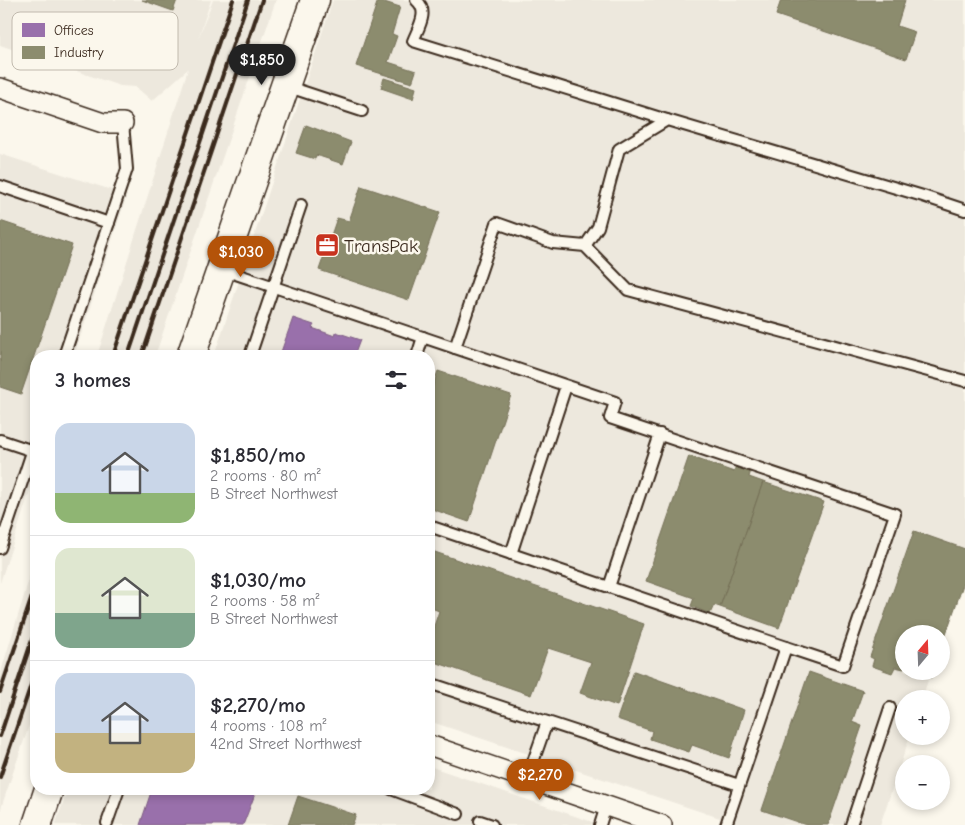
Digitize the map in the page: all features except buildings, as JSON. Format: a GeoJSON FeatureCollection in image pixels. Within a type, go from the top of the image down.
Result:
{"type":"FeatureCollection","features":[{"type":"Feature","properties":{"kind":"street"},"geometry":{"type":"LineString","coordinates":[[193,350],[314,0]]}},
{"type":"Feature","properties":{"kind":"street"},"geometry":{"type":"LineString","coordinates":[[0,88],[103,123],[122,123]]}},
{"type":"Feature","properties":{"kind":"street"},"geometry":{"type":"LineString","coordinates":[[435,747],[662,825]]}},
{"type":"Feature","properties":{"kind":"street"},"geometry":{"type":"LineString","coordinates":[[37,825],[47,795]]}},
{"type":"Feature","properties":{"kind":"lane"},"geometry":{"type":"LineString","coordinates":[[416,0],[421,4],[423,14],[413,41],[965,210]]}},
{"type":"Feature","properties":{"kind":"lane"},"geometry":{"type":"LineString","coordinates":[[285,86],[362,111]]}},
{"type":"Feature","properties":{"kind":"lane"},"geometry":{"type":"LineString","coordinates":[[585,246],[598,227],[619,149],[667,120]]}},
{"type":"Feature","properties":{"kind":"lane"},"geometry":{"type":"LineString","coordinates":[[66,350],[127,169],[122,123]]}},
{"type":"Feature","properties":{"kind":"lane"},"geometry":{"type":"LineString","coordinates":[[0,186],[109,223]]}},
{"type":"Feature","properties":{"kind":"lane"},"geometry":{"type":"LineString","coordinates":[[252,350],[301,205]]}},
{"type":"Feature","properties":{"kind":"lane"},"geometry":{"type":"LineString","coordinates":[[456,348],[497,223],[553,243],[585,246],[628,290],[965,381]]}},
{"type":"Feature","properties":{"kind":"lane"},"geometry":{"type":"LineString","coordinates":[[221,269],[615,402],[610,418],[895,514],[843,666],[435,528]]}},
{"type":"Feature","properties":{"kind":"lane"},"geometry":{"type":"LineString","coordinates":[[419,350],[423,337]]}},
{"type":"Feature","properties":{"kind":"lane"},"geometry":{"type":"LineString","coordinates":[[511,554],[566,386]]}},
{"type":"Feature","properties":{"kind":"lane"},"geometry":{"type":"LineString","coordinates":[[609,587],[660,434]]}},
{"type":"Feature","properties":{"kind":"lane"},"geometry":{"type":"LineString","coordinates":[[0,440],[30,450]]}},
{"type":"Feature","properties":{"kind":"lane"},"geometry":{"type":"LineString","coordinates":[[0,548],[30,460]]}},
{"type":"Feature","properties":{"kind":"lane"},"geometry":{"type":"LineString","coordinates":[[726,825],[786,647]]}},
{"type":"Feature","properties":{"kind":"lane"},"geometry":{"type":"LineString","coordinates":[[435,685],[740,785]]}},
{"type":"Feature","properties":{"kind":"lane"},"geometry":{"type":"LineString","coordinates":[[851,825],[890,708]]}},
{"type":"Feature","properties":{"kind":"lane"},"geometry":{"type":"LineString","coordinates":[[527,779],[547,722]]}},
{"type":"Feature","properties":{"kind":"lane"},"geometry":{"type":"LineString","coordinates":[[107,823],[117,795]]}},
{"type":"Feature","properties":{"kind":"lane"},"geometry":{"type":"LineString","coordinates":[[407,795],[458,814]]}},
{"type":"Feature","properties":{"kind":"lane"},"geometry":{"type":"LineString","coordinates":[[600,825],[606,806]]}},
{"type":"Feature","properties":{"kind":"lane"},"geometry":{"type":"LineString","coordinates":[[480,821],[492,825]]}},
{"type":"Feature","properties":{"kind":"shaded area"},"geometry":{"type":"Polygon","coordinates":[[[0,0],[211,0],[198,39],[213,0],[276,0],[157,350],[99,350],[188,69],[152,101],[136,87],[120,86],[73,70],[178,70],[178,12],[12,12],[12,49],[0,45],[0,0]]]}},
{"type":"Feature","properties":{"kind":"shaded area"},"geometry":{"type":"Polygon","coordinates":[[[333,0],[965,0],[965,570],[944,625],[895,625],[895,680],[928,680],[925,690],[895,690],[895,745],[907,745],[904,755],[895,755],[895,780],[880,825],[741,825],[435,723],[435,350],[216,350],[333,0]]]}},
{"type":"Feature","properties":{"kind":"shaded area"},"geometry":{"type":"Polygon","coordinates":[[[0,154],[127,195],[76,350],[30,350],[30,490],[0,583],[0,154]]]}},
{"type":"Feature","properties":{"kind":"shaded area"},"geometry":{"type":"Polygon","coordinates":[[[30,576],[30,723],[0,811],[0,675],[30,576]]]}},
{"type":"Feature","properties":{"kind":"shaded area"},"geometry":{"type":"Polygon","coordinates":[[[435,768],[601,825],[55,825],[66,795],[435,795],[435,768]]]}},
{"type":"Feature","properties":{"kind":"railway"},"geometry":{"type":"LineString","coordinates":[[115,350],[233,0]]}},
{"type":"Feature","properties":{"kind":"railway"},"geometry":{"type":"LineString","coordinates":[[130,350],[248,0]]}},
{"type":"Feature","properties":{"kind":"railway"},"geometry":{"type":"LineString","coordinates":[[144,350],[262,0]]}},
{"type":"Feature","properties":{"kind":"railway"},"geometry":{"type":"LineString","coordinates":[[0,692],[30,603]]}},
{"type":"Feature","properties":{"kind":"railway"},"geometry":{"type":"LineString","coordinates":[[0,736],[30,646]]}},
{"type":"Feature","properties":{"kind":"railway"},"geometry":{"type":"LineString","coordinates":[[0,777],[30,688]]}},
{"type":"Feature","properties":{"kind":"place","name":"TransPak"},"geometry":{"type":"Point","coordinates":[327,245]}}]}
